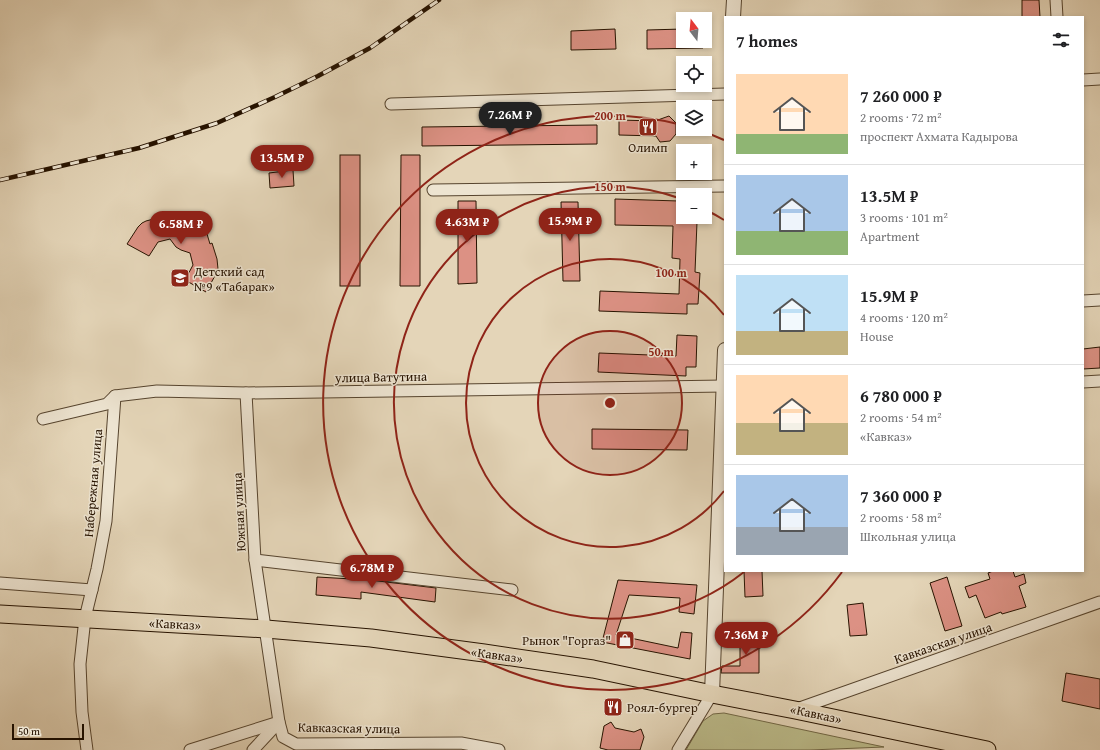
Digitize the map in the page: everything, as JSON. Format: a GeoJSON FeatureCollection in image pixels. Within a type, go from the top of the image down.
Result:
{"type":"FeatureCollection","features":[{"type":"Feature","properties":{"kind":"main road","name":"«Кавказ»"},"geometry":{"type":"LineString","coordinates":[[0,614],[266,629],[371,638],[515,657],[593,668],[712,694],[987,750]]}},
{"type":"Feature","properties":{"kind":"street"},"geometry":{"type":"LineString","coordinates":[[733,16],[734,0]]}},
{"type":"Feature","properties":{"kind":"street"},"geometry":{"type":"LineString","coordinates":[[1056,0],[1057,16]]}},
{"type":"Feature","properties":{"kind":"street"},"geometry":{"type":"LineString","coordinates":[[1084,80],[1100,79]]}},
{"type":"Feature","properties":{"kind":"street"},"geometry":{"type":"LineString","coordinates":[[391,104],[724,94]]}},
{"type":"Feature","properties":{"kind":"street"},"geometry":{"type":"LineString","coordinates":[[433,190],[724,186]]}},
{"type":"Feature","properties":{"kind":"street"},"geometry":{"type":"LineString","coordinates":[[1084,301],[1100,300]]}},
{"type":"Feature","properties":{"kind":"street"},"geometry":{"type":"LineString","coordinates":[[1084,382],[1100,381]]}},
{"type":"Feature","properties":{"kind":"street"},"geometry":{"type":"LineString","coordinates":[[678,750],[712,694],[724,386]]}},
{"type":"Feature","properties":{"kind":"street","name":"улица Ватутина"},"geometry":{"type":"LineString","coordinates":[[43,419],[107,404],[115,396],[157,391],[246,393],[724,386]]}},
{"type":"Feature","properties":{"kind":"street","name":"Южная улица"},"geometry":{"type":"LineString","coordinates":[[246,393],[255,560],[279,722]]}},
{"type":"Feature","properties":{"kind":"street","name":"Набережная улица"},"geometry":{"type":"LineString","coordinates":[[87,750],[82,712],[80,664],[85,618],[106,521],[115,396]]}},
{"type":"Feature","properties":{"kind":"street"},"geometry":{"type":"LineString","coordinates":[[255,560],[512,590]]}},
{"type":"Feature","properties":{"kind":"street"},"geometry":{"type":"LineString","coordinates":[[0,583],[92,590]]}},
{"type":"Feature","properties":{"kind":"street","name":"Кавказская улица"},"geometry":{"type":"LineString","coordinates":[[795,710],[1100,602]]}},
{"type":"Feature","properties":{"kind":"street"},"geometry":{"type":"LineString","coordinates":[[253,750],[279,722]]}},
{"type":"Feature","properties":{"kind":"street","name":"Кавказская улица"},"geometry":{"type":"LineString","coordinates":[[190,750],[279,722],[283,736],[296,744],[459,746],[499,750]]}},
{"type":"Feature","properties":{"kind":"green space"},"geometry":{"type":"Polygon","coordinates":[[[724,713],[884,747],[810,750],[686,750],[703,721],[713,714],[724,713]]]}},
{"type":"Feature","properties":{"kind":"building"},"geometry":{"type":"Polygon","coordinates":[[[1022,0],[1039,0],[1040,16],[1022,16],[1022,0]]]}},
{"type":"Feature","properties":{"kind":"building"},"geometry":{"type":"Polygon","coordinates":[[[615,29],[616,49],[571,50],[571,31],[615,29]]]}},
{"type":"Feature","properties":{"kind":"building"},"geometry":{"type":"Polygon","coordinates":[[[676,29],[676,48],[703,48],[647,49],[647,30],[676,29]]]}},
{"type":"Feature","properties":{"kind":"building"},"geometry":{"type":"Polygon","coordinates":[[[669,116],[676,123],[676,134],[670,141],[660,142],[656,136],[619,135],[619,120],[655,121],[669,116]]]}},
{"type":"Feature","properties":{"kind":"building"},"geometry":{"type":"Polygon","coordinates":[[[597,125],[597,144],[422,146],[422,127],[597,125]]]}},
{"type":"Feature","properties":{"kind":"building"},"geometry":{"type":"Polygon","coordinates":[[[340,155],[360,155],[360,286],[340,286],[340,155]]]}},
{"type":"Feature","properties":{"kind":"building"},"geometry":{"type":"Polygon","coordinates":[[[401,155],[420,155],[420,286],[400,286],[401,155]]]}},
{"type":"Feature","properties":{"kind":"building"},"geometry":{"type":"Polygon","coordinates":[[[293,170],[294,186],[270,188],[269,173],[293,170]]]}},
{"type":"Feature","properties":{"kind":"building"},"geometry":{"type":"Polygon","coordinates":[[[615,199],[676,201],[676,224],[697,224],[695,272],[700,273],[698,304],[687,304],[687,314],[599,311],[600,291],[679,294],[680,259],[672,258],[673,226],[615,225],[615,199]]]}},
{"type":"Feature","properties":{"kind":"building"},"geometry":{"type":"Polygon","coordinates":[[[458,201],[476,201],[477,283],[458,284],[458,201]]]}},
{"type":"Feature","properties":{"kind":"building"},"geometry":{"type":"Polygon","coordinates":[[[561,202],[578,202],[580,281],[563,281],[561,202]]]}},
{"type":"Feature","properties":{"kind":"building"},"geometry":{"type":"Polygon","coordinates":[[[169,215],[170,218],[185,216],[196,219],[205,228],[210,244],[212,243],[217,259],[218,269],[206,292],[185,280],[193,265],[190,253],[176,247],[170,239],[158,242],[149,256],[127,244],[142,223],[169,215]]]}},
{"type":"Feature","properties":{"kind":"building"},"geometry":{"type":"Polygon","coordinates":[[[677,335],[697,336],[696,367],[686,367],[686,376],[598,372],[599,353],[676,356],[677,335]]]}},
{"type":"Feature","properties":{"kind":"building"},"geometry":{"type":"Polygon","coordinates":[[[1100,347],[1100,368],[1084,369],[1084,349],[1100,347]]]}},
{"type":"Feature","properties":{"kind":"building"},"geometry":{"type":"Polygon","coordinates":[[[592,429],[688,430],[687,450],[592,449],[592,429]]]}},
{"type":"Feature","properties":{"kind":"building"},"geometry":{"type":"Polygon","coordinates":[[[744,572],[762,572],[763,596],[745,597],[744,572]]]}},
{"type":"Feature","properties":{"kind":"building"},"geometry":{"type":"Polygon","coordinates":[[[1013,572],[1015,577],[1024,574],[1026,583],[1019,586],[1026,607],[1002,614],[1001,612],[985,618],[976,595],[969,598],[965,587],[990,579],[988,573],[1013,572]]]}},
{"type":"Feature","properties":{"kind":"building"},"geometry":{"type":"Polygon","coordinates":[[[317,577],[370,580],[436,588],[435,602],[361,592],[361,599],[316,595],[317,577]]]}},
{"type":"Feature","properties":{"kind":"building"},"geometry":{"type":"Polygon","coordinates":[[[947,577],[962,626],[945,631],[930,583],[947,577]]]}},
{"type":"Feature","properties":{"kind":"building"},"geometry":{"type":"Polygon","coordinates":[[[618,580],[697,585],[694,614],[679,612],[680,598],[629,595],[616,635],[678,648],[681,632],[692,633],[690,659],[602,642],[618,580]]]}},
{"type":"Feature","properties":{"kind":"building"},"geometry":{"type":"Polygon","coordinates":[[[863,603],[867,635],[850,636],[847,605],[863,603]]]}},
{"type":"Feature","properties":{"kind":"building"},"geometry":{"type":"Polygon","coordinates":[[[740,630],[751,630],[751,641],[759,641],[759,673],[721,673],[722,666],[740,666],[740,630]]]}},
{"type":"Feature","properties":{"kind":"building"},"geometry":{"type":"Polygon","coordinates":[[[1066,673],[1100,679],[1100,709],[1062,701],[1066,673]]]}},
{"type":"Feature","properties":{"kind":"building"},"geometry":{"type":"Polygon","coordinates":[[[611,722],[615,728],[634,732],[641,729],[644,737],[640,750],[608,750],[600,748],[604,726],[611,722]]]}},
{"type":"Feature","properties":{"kind":"railway"},"geometry":{"type":"LineString","coordinates":[[0,180],[139,148],[217,123],[318,76],[370,48],[439,0]]}},
{"type":"Feature","properties":{"kind":"place","name":"Олимп"},"geometry":{"type":"Point","coordinates":[648,127]}},
{"type":"Feature","properties":{"kind":"place","name":"Детский сад №9 «Табарак»"},"geometry":{"type":"Point","coordinates":[180,278]}},
{"type":"Feature","properties":{"kind":"place","name":"Рынок \"Горгаз\""},"geometry":{"type":"Point","coordinates":[625,640]}},
{"type":"Feature","properties":{"kind":"place","name":"Роял-бургер"},"geometry":{"type":"Point","coordinates":[613,707]}}]}
